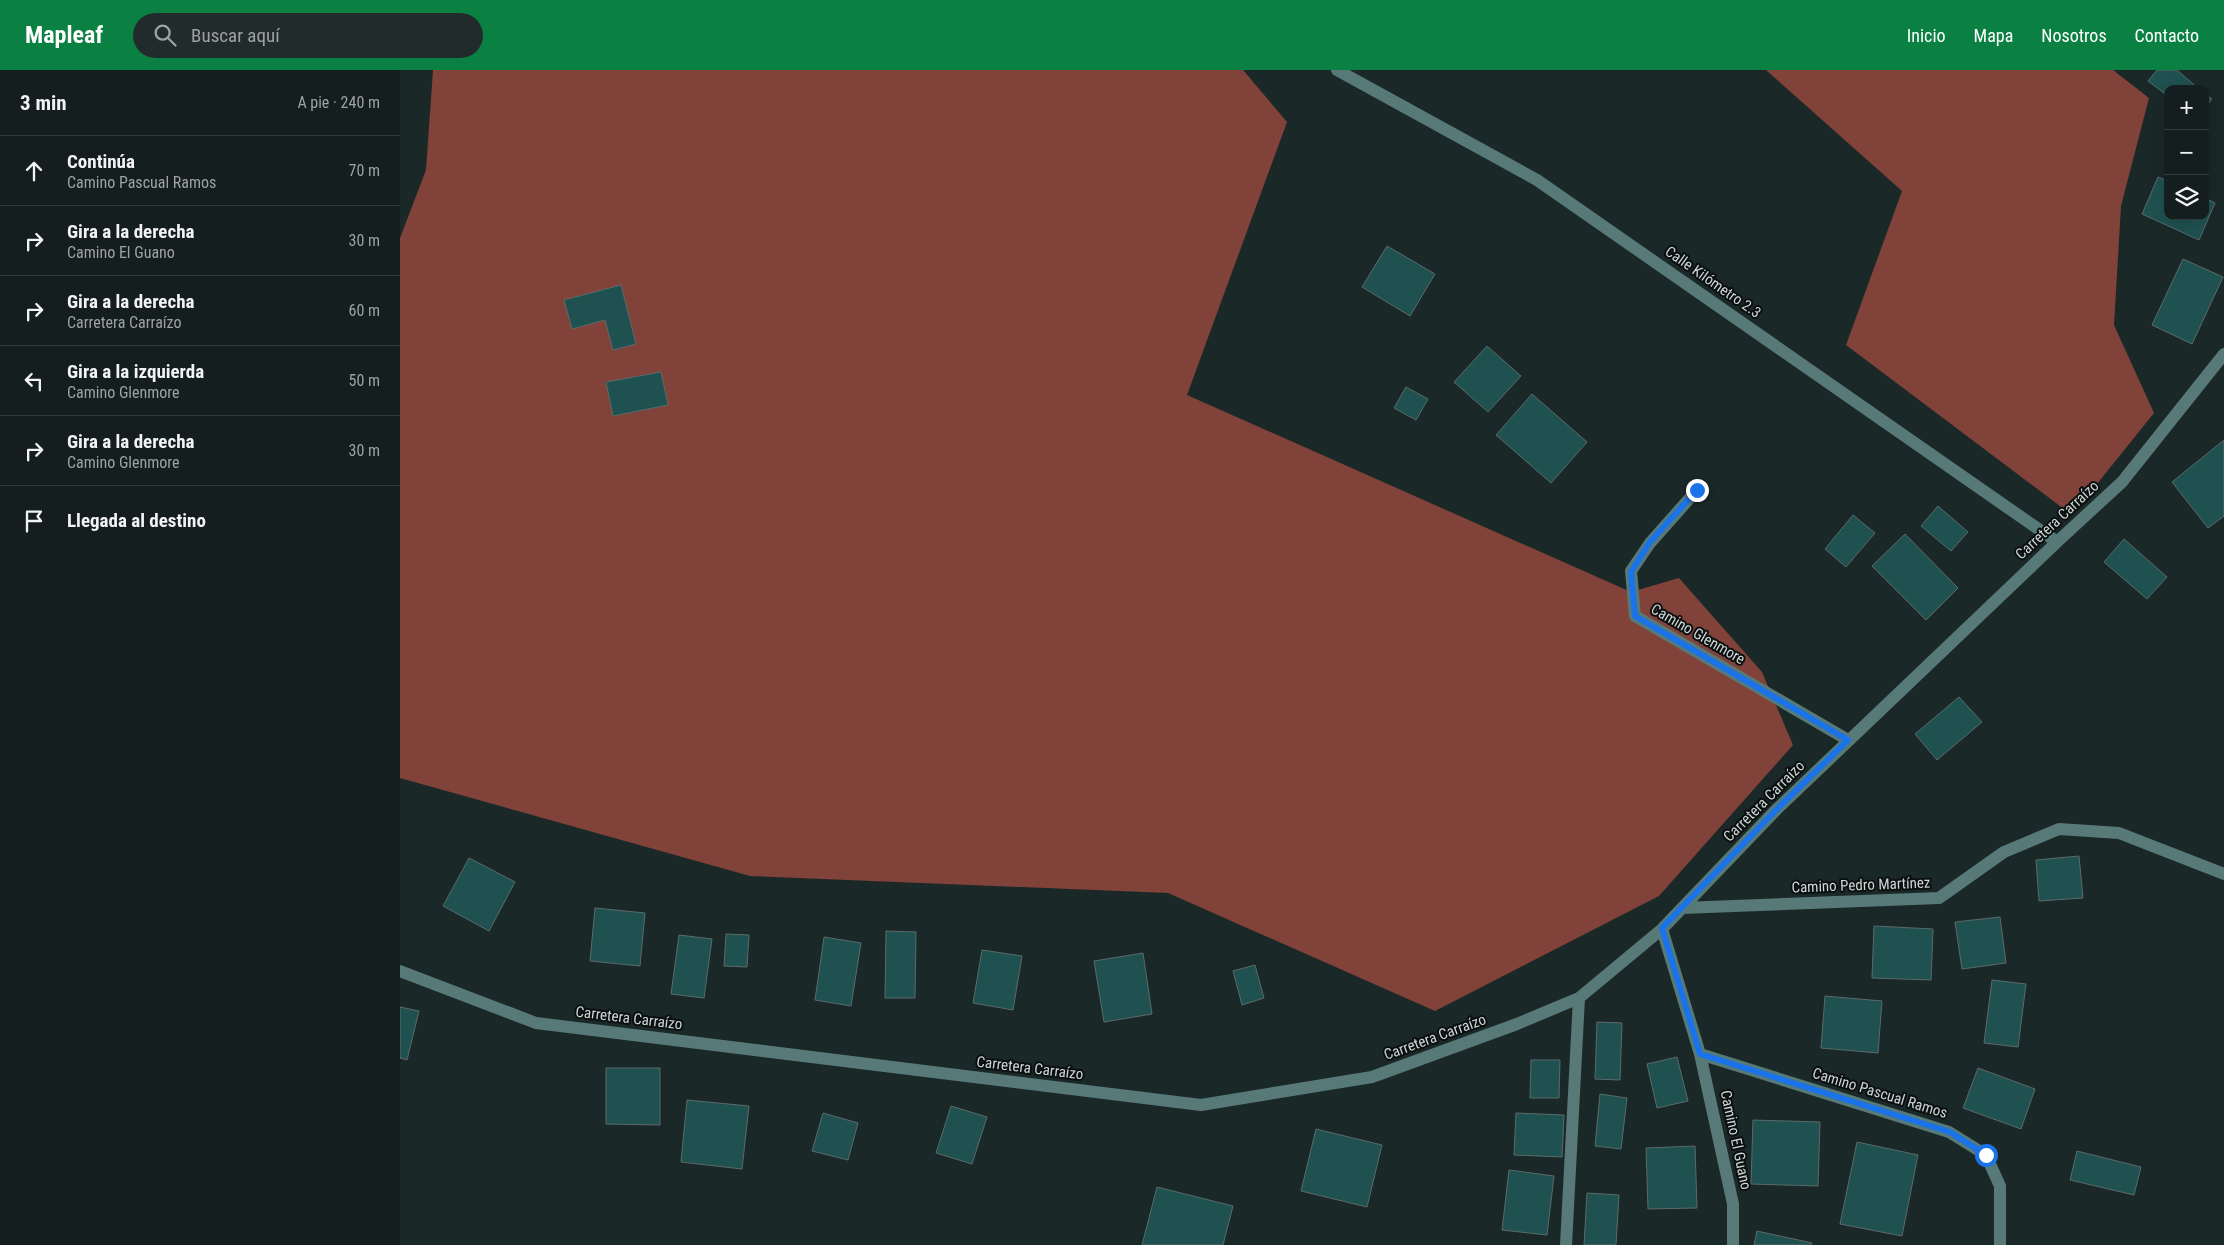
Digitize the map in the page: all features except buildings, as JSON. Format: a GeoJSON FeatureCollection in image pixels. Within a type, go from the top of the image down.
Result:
{"type":"FeatureCollection","features":[{"type":"Feature","properties":{"kind":"street","name":"Calle Kilómetro 2.3"},"geometry":{"type":"LineString","coordinates":[[1337,70],[1537,180],[2056,542]]}},
{"type":"Feature","properties":{"kind":"street","name":"Carretera Carraízo"},"geometry":{"type":"LineString","coordinates":[[400,971],[536,1023],[1201,1105],[1372,1077],[1517,1024],[1579,998],[1662,928],[1776,810],[1848,740],[2056,542],[2122,482],[2224,354]]}},
{"type":"Feature","properties":{"kind":"street","name":"Camino Glenmore"},"geometry":{"type":"LineString","coordinates":[[1697,490],[1650,542],[1631,572],[1635,616],[1848,740]]}},
{"type":"Feature","properties":{"kind":"street","name":"Camino Pedro Martínez"},"geometry":{"type":"LineString","coordinates":[[1682,908],[1939,898],[2004,852],[2059,829],[2119,834],[2224,874]]}},
{"type":"Feature","properties":{"kind":"street","name":"Camino El Guano"},"geometry":{"type":"LineString","coordinates":[[1662,928],[1700,1054],[1733,1204],[1733,1245]]}},
{"type":"Feature","properties":{"kind":"street"},"geometry":{"type":"LineString","coordinates":[[1566,1245],[1579,998]]}},
{"type":"Feature","properties":{"kind":"street","name":"Camino Pascual Ramos"},"geometry":{"type":"LineString","coordinates":[[1700,1054],[1950,1132],[1986,1155],[2000,1186],[2000,1245]]}},
{"type":"Feature","properties":{"kind":"shaded area"},"geometry":{"type":"Polygon","coordinates":[[[433,70],[1243,70],[1287,122],[1187,395],[1631,592],[1679,578],[1762,672],[1793,745],[1659,896],[1435,1011],[1168,893],[750,876],[400,778],[400,238],[426,170],[433,70]]]}},
{"type":"Feature","properties":{"kind":"shaded area"},"geometry":{"type":"Polygon","coordinates":[[[1766,70],[2113,70],[2149,98],[2121,206],[2114,325],[2154,413],[2072,515],[1846,345],[1902,191],[1766,70]]]}},
{"type":"Feature","properties":{"kind":"route"},"geometry":{"type":"LineString","coordinates":[[1697,490],[1650,542],[1631,572],[1635,616],[1848,740],[1776,810],[1662,928],[1700,1054],[1950,1132],[1986,1155]]}}]}
